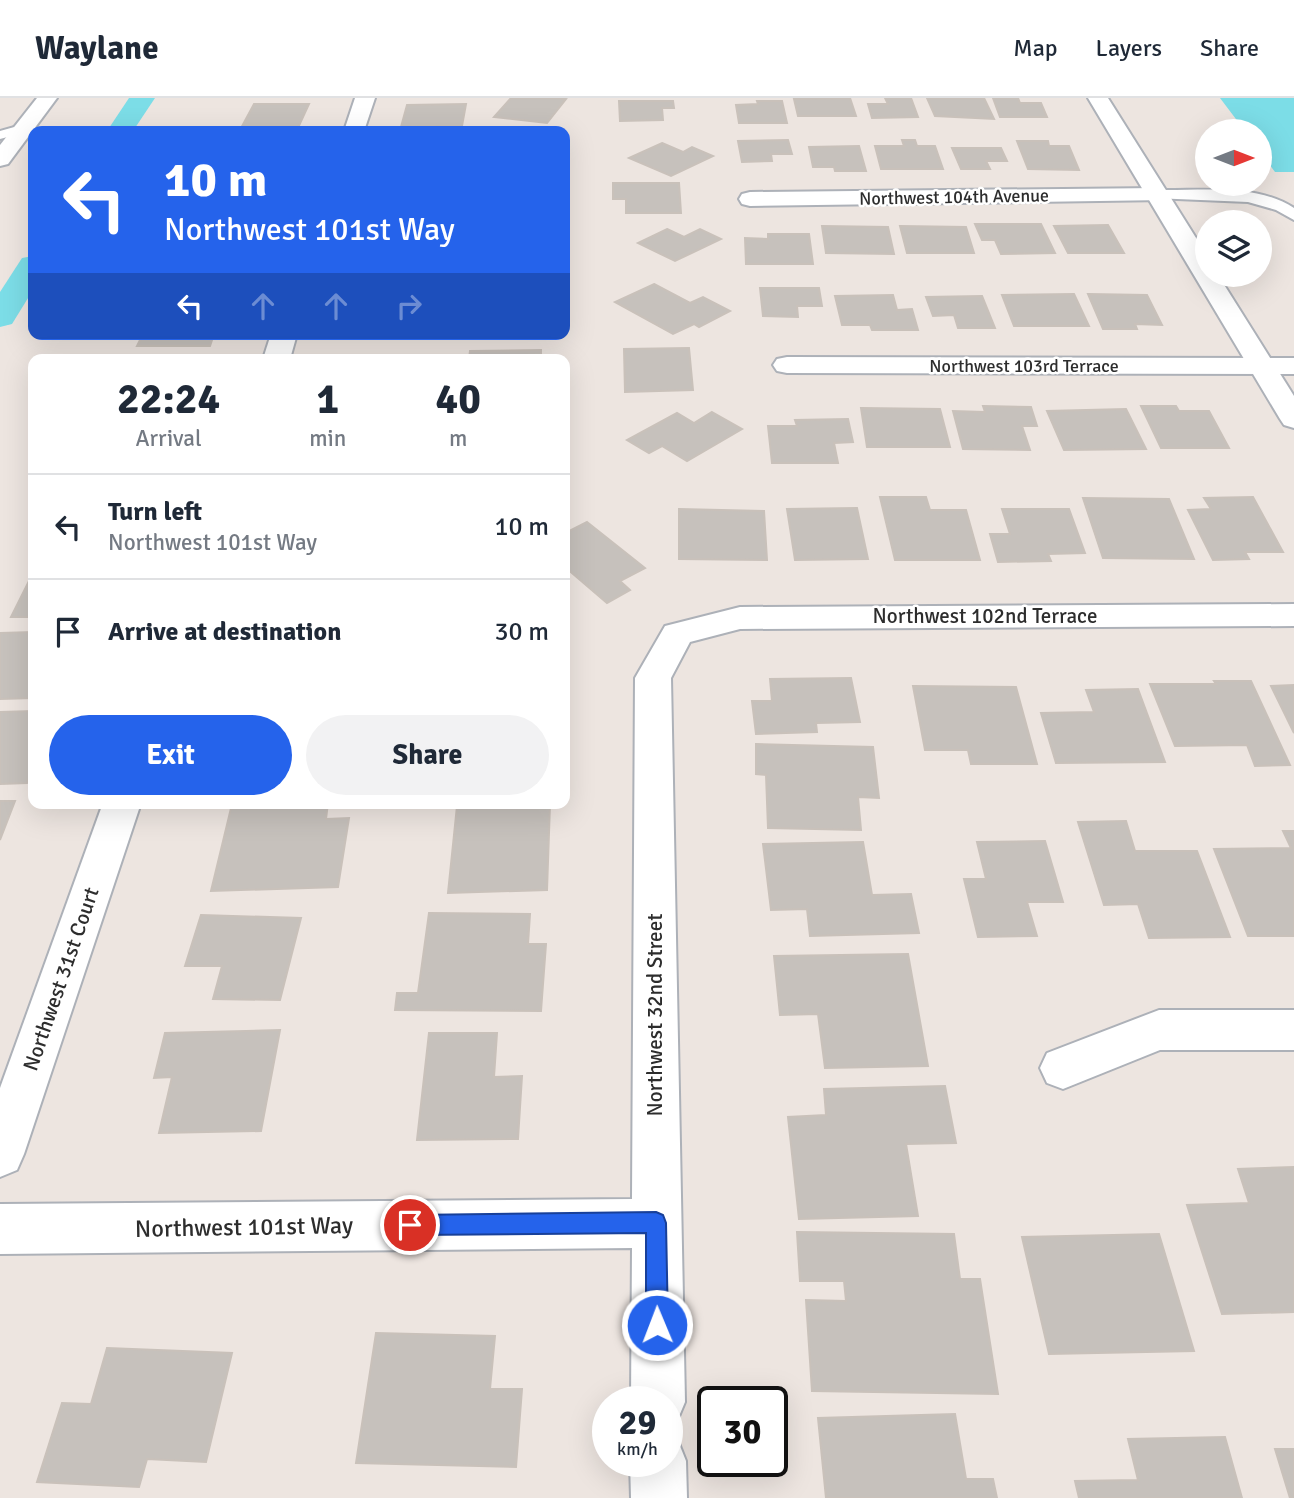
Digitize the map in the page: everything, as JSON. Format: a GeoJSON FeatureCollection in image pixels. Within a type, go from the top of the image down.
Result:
{"type":"FeatureCollection","features":[{"type":"Feature","properties":{"kind":"street"},"geometry":{"type":"LineString","coordinates":[[356,126],[365,98]]}},
{"type":"Feature","properties":{"kind":"street"},"geometry":{"type":"LineString","coordinates":[[1098,98],[1294,419]]}},
{"type":"Feature","properties":{"kind":"street"},"geometry":{"type":"LineString","coordinates":[[0,159],[45,99]]}},
{"type":"Feature","properties":{"kind":"street","name":"Northwest 104th Avenue"},"geometry":{"type":"LineString","coordinates":[[750,200],[1158,195]]}},
{"type":"Feature","properties":{"kind":"street","name":"Northwest 103rd Terrace"},"geometry":{"type":"LineString","coordinates":[[787,365],[1294,366]]}},
{"type":"Feature","properties":{"kind":"street","name":"Northwest 102nd Terrace"},"geometry":{"type":"LineString","coordinates":[[677,634],[740,618],[1294,615]]}},
{"type":"Feature","properties":{"kind":"street","name":"Northwest 32nd Street"},"geometry":{"type":"LineString","coordinates":[[658,1386],[653,678],[677,634]]}},
{"type":"Feature","properties":{"kind":"street","name":"Northwest 31st Court"},"geometry":{"type":"LineString","coordinates":[[0,1154],[120,809]]}},
{"type":"Feature","properties":{"kind":"street"},"geometry":{"type":"LineString","coordinates":[[1063,1068],[1159,1030],[1294,1030]]}},
{"type":"Feature","properties":{"kind":"street","name":"Northwest 101st Way"},"geometry":{"type":"LineString","coordinates":[[0,1230],[656,1223]]}},
{"type":"Feature","properties":{"kind":"street"},"geometry":{"type":"LineString","coordinates":[[658,1477],[659,1498]]}},
{"type":"Feature","properties":{"kind":"lane"},"geometry":{"type":"LineString","coordinates":[[0,135],[25,128]]}},
{"type":"Feature","properties":{"kind":"lane"},"geometry":{"type":"LineString","coordinates":[[1158,195],[1244,197],[1285,207],[1294,215]]}},
{"type":"Feature","properties":{"kind":"water"},"geometry":{"type":"Polygon","coordinates":[[[1220,98],[1294,98],[1294,172],[1275,172],[1272,168],[1272,119],[1236,119],[1220,98]]]}},
{"type":"Feature","properties":{"kind":"building"},"geometry":{"type":"Polygon","coordinates":[[[511,98],[566,99],[547,123],[494,117],[511,98]]]}},
{"type":"Feature","properties":{"kind":"building"},"geometry":{"type":"Polygon","coordinates":[[[850,98],[856,116],[798,116],[794,99],[850,98]]]}},
{"type":"Feature","properties":{"kind":"building"},"geometry":{"type":"Polygon","coordinates":[[[885,98],[911,98],[918,117],[872,118],[868,104],[888,104],[885,98]]]}},
{"type":"Feature","properties":{"kind":"building"},"geometry":{"type":"Polygon","coordinates":[[[927,98],[984,98],[994,119],[935,116],[927,98]]]}},
{"type":"Feature","properties":{"kind":"building"},"geometry":{"type":"Polygon","coordinates":[[[993,98],[1018,98],[1020,103],[1041,103],[1047,117],[1000,117],[993,98]]]}},
{"type":"Feature","properties":{"kind":"building"},"geometry":{"type":"Polygon","coordinates":[[[619,101],[673,101],[674,108],[662,108],[663,120],[620,121],[619,101]]]}},
{"type":"Feature","properties":{"kind":"building"},"geometry":{"type":"Polygon","coordinates":[[[757,101],[782,101],[787,123],[739,123],[736,105],[758,104],[757,101]]]}},
{"type":"Feature","properties":{"kind":"building"},"geometry":{"type":"Polygon","coordinates":[[[254,104],[309,104],[299,126],[242,126],[254,104]]]}},
{"type":"Feature","properties":{"kind":"building"},"geometry":{"type":"Polygon","coordinates":[[[466,104],[462,126],[401,126],[407,105],[466,104]]]}},
{"type":"Feature","properties":{"kind":"building"},"geometry":{"type":"Polygon","coordinates":[[[788,140],[792,154],[771,154],[772,161],[742,162],[738,141],[788,140]]]}},
{"type":"Feature","properties":{"kind":"building"},"geometry":{"type":"Polygon","coordinates":[[[902,140],[915,140],[917,146],[935,146],[943,169],[881,169],[875,146],[904,146],[902,140]]]}},
{"type":"Feature","properties":{"kind":"building"},"geometry":{"type":"Polygon","coordinates":[[[1017,141],[1048,141],[1049,146],[1069,146],[1079,170],[1028,169],[1017,141]]]}},
{"type":"Feature","properties":{"kind":"building"},"geometry":{"type":"Polygon","coordinates":[[[662,143],[683,152],[692,147],[713,156],[671,176],[629,158],[662,143]]]}},
{"type":"Feature","properties":{"kind":"building"},"geometry":{"type":"Polygon","coordinates":[[[859,146],[866,171],[835,171],[834,167],[813,167],[809,147],[859,146]]]}},
{"type":"Feature","properties":{"kind":"building"},"geometry":{"type":"Polygon","coordinates":[[[952,148],[1001,148],[1007,161],[986,161],[990,169],[961,169],[952,148]]]}},
{"type":"Feature","properties":{"kind":"building"},"geometry":{"type":"Polygon","coordinates":[[[613,183],[679,183],[681,213],[626,213],[626,199],[613,199],[613,183]]]}},
{"type":"Feature","properties":{"kind":"building"},"geometry":{"type":"Polygon","coordinates":[[[975,224],[1041,224],[1055,253],[1001,254],[995,240],[982,240],[975,224]]]}},
{"type":"Feature","properties":{"kind":"building"},"geometry":{"type":"Polygon","coordinates":[[[1108,225],[1124,253],[1068,253],[1054,226],[1108,225]]]}},
{"type":"Feature","properties":{"kind":"building"},"geometry":{"type":"Polygon","coordinates":[[[822,226],[888,227],[894,254],[826,253],[822,226]]]}},
{"type":"Feature","properties":{"kind":"building"},"geometry":{"type":"Polygon","coordinates":[[[900,226],[966,227],[974,253],[907,253],[900,226]]]}},
{"type":"Feature","properties":{"kind":"building"},"geometry":{"type":"Polygon","coordinates":[[[667,229],[684,237],[700,229],[721,239],[675,261],[638,243],[667,229]]]}},
{"type":"Feature","properties":{"kind":"building"},"geometry":{"type":"Polygon","coordinates":[[[768,234],[809,234],[813,264],[746,264],[745,238],[768,239],[768,234]]]}},
{"type":"Feature","properties":{"kind":"building"},"geometry":{"type":"Polygon","coordinates":[[[654,284],[690,303],[703,297],[730,311],[699,327],[694,324],[673,334],[615,302],[654,284]]]}},
{"type":"Feature","properties":{"kind":"building"},"geometry":{"type":"Polygon","coordinates":[[[760,288],[819,288],[822,306],[797,306],[798,317],[763,316],[760,288]]]}},
{"type":"Feature","properties":{"kind":"building"},"geometry":{"type":"Polygon","coordinates":[[[1074,294],[1089,326],[1014,326],[1002,295],[1074,294]]]}},
{"type":"Feature","properties":{"kind":"building"},"geometry":{"type":"Polygon","coordinates":[[[1088,294],[1147,295],[1162,325],[1135,324],[1137,329],[1103,329],[1088,294]]]}},
{"type":"Feature","properties":{"kind":"building"},"geometry":{"type":"Polygon","coordinates":[[[893,295],[897,310],[912,309],[918,330],[872,330],[870,325],[842,325],[835,296],[893,295]]]}},
{"type":"Feature","properties":{"kind":"building"},"geometry":{"type":"Polygon","coordinates":[[[982,296],[995,328],[958,328],[954,315],[933,316],[926,297],[982,296]]]}},
{"type":"Feature","properties":{"kind":"building"},"geometry":{"type":"Polygon","coordinates":[[[140,340],[212,340],[210,346],[137,346],[140,340]]]}},
{"type":"Feature","properties":{"kind":"building"},"geometry":{"type":"Polygon","coordinates":[[[689,348],[693,390],[625,392],[624,349],[689,348]]]}},
{"type":"Feature","properties":{"kind":"building"},"geometry":{"type":"Polygon","coordinates":[[[541,350],[541,354],[470,354],[470,351],[541,350]]]}},
{"type":"Feature","properties":{"kind":"building"},"geometry":{"type":"Polygon","coordinates":[[[983,406],[1031,407],[1037,426],[1022,426],[1030,450],[963,449],[953,411],[985,412],[983,406]]]}},
{"type":"Feature","properties":{"kind":"building"},"geometry":{"type":"Polygon","coordinates":[[[1141,406],[1176,406],[1179,411],[1209,411],[1229,448],[1161,448],[1141,406]]]}},
{"type":"Feature","properties":{"kind":"building"},"geometry":{"type":"Polygon","coordinates":[[[861,408],[940,409],[950,447],[867,447],[861,408]]]}},
{"type":"Feature","properties":{"kind":"building"},"geometry":{"type":"Polygon","coordinates":[[[1126,409],[1146,449],[1064,450],[1047,411],[1126,409]]]}},
{"type":"Feature","properties":{"kind":"building"},"geometry":{"type":"Polygon","coordinates":[[[712,412],[742,429],[687,461],[662,446],[649,453],[627,440],[677,413],[694,423],[712,412]]]}},
{"type":"Feature","properties":{"kind":"building"},"geometry":{"type":"Polygon","coordinates":[[[848,419],[853,442],[834,443],[838,463],[772,463],[768,426],[797,426],[795,420],[848,419]]]}},
{"type":"Feature","properties":{"kind":"building"},"geometry":{"type":"Polygon","coordinates":[[[880,497],[926,497],[930,510],[966,510],[980,560],[895,560],[880,497]]]}},
{"type":"Feature","properties":{"kind":"building"},"geometry":{"type":"Polygon","coordinates":[[[1253,497],[1283,552],[1245,552],[1249,559],[1213,560],[1188,510],[1211,509],[1204,498],[1253,497]]]}},
{"type":"Feature","properties":{"kind":"building"},"geometry":{"type":"Polygon","coordinates":[[[1083,498],[1169,499],[1194,559],[1103,558],[1083,498]]]}},
{"type":"Feature","properties":{"kind":"building"},"geometry":{"type":"Polygon","coordinates":[[[857,508],[868,559],[795,560],[787,509],[857,508]]]}},
{"type":"Feature","properties":{"kind":"building"},"geometry":{"type":"Polygon","coordinates":[[[679,509],[764,511],[767,560],[679,559],[679,509]]]}},
{"type":"Feature","properties":{"kind":"building"},"geometry":{"type":"Polygon","coordinates":[[[1002,509],[1069,509],[1085,553],[1048,554],[1051,561],[998,562],[990,534],[1010,534],[1002,509]]]}},
{"type":"Feature","properties":{"kind":"building"},"geometry":{"type":"Polygon","coordinates":[[[587,522],[645,568],[620,581],[630,590],[607,603],[570,571],[570,530],[587,522]]]}},
{"type":"Feature","properties":{"kind":"building"},"geometry":{"type":"Polygon","coordinates":[[[28,583],[28,617],[11,617],[28,583]]]}},
{"type":"Feature","properties":{"kind":"building"},"geometry":{"type":"Polygon","coordinates":[[[28,632],[28,698],[0,699],[0,633],[28,632]]]}},
{"type":"Feature","properties":{"kind":"building"},"geometry":{"type":"Polygon","coordinates":[[[851,678],[860,722],[816,723],[817,732],[756,734],[752,701],[772,701],[770,679],[851,678]]]}},
{"type":"Feature","properties":{"kind":"building"},"geometry":{"type":"Polygon","coordinates":[[[1214,681],[1251,681],[1290,765],[1255,766],[1247,745],[1175,746],[1150,684],[1216,684],[1214,681]]]}},
{"type":"Feature","properties":{"kind":"building"},"geometry":{"type":"Polygon","coordinates":[[[1294,685],[1294,733],[1271,686],[1294,685]]]}},
{"type":"Feature","properties":{"kind":"building"},"geometry":{"type":"Polygon","coordinates":[[[913,686],[1016,687],[1037,764],[971,764],[968,750],[925,750],[913,686]]]}},
{"type":"Feature","properties":{"kind":"building"},"geometry":{"type":"Polygon","coordinates":[[[1138,689],[1165,762],[1056,763],[1041,713],[1094,712],[1086,690],[1138,689]]]}},
{"type":"Feature","properties":{"kind":"building"},"geometry":{"type":"Polygon","coordinates":[[[28,711],[27,783],[0,784],[0,712],[28,711]]]}},
{"type":"Feature","properties":{"kind":"building"},"geometry":{"type":"Polygon","coordinates":[[[756,744],[873,747],[879,798],[858,797],[861,830],[768,828],[766,775],[756,774],[756,744]]]}},
{"type":"Feature","properties":{"kind":"building"},"geometry":{"type":"Polygon","coordinates":[[[0,801],[15,801],[0,840],[0,801]]]}},
{"type":"Feature","properties":{"kind":"building"},"geometry":{"type":"Polygon","coordinates":[[[231,809],[327,809],[326,819],[349,818],[338,887],[211,891],[231,809]]]}},
{"type":"Feature","properties":{"kind":"building"},"geometry":{"type":"Polygon","coordinates":[[[457,809],[550,809],[547,890],[448,893],[457,809]]]}},
{"type":"Feature","properties":{"kind":"building"},"geometry":{"type":"Polygon","coordinates":[[[1126,821],[1135,851],[1197,851],[1230,937],[1149,938],[1138,904],[1104,905],[1078,822],[1126,821]]]}},
{"type":"Feature","properties":{"kind":"building"},"geometry":{"type":"Polygon","coordinates":[[[1283,831],[1294,831],[1294,936],[1248,936],[1214,849],[1291,848],[1283,831]]]}},
{"type":"Feature","properties":{"kind":"building"},"geometry":{"type":"Polygon","coordinates":[[[1045,841],[1063,902],[1027,902],[1037,936],[978,937],[964,879],[986,879],[977,842],[1045,841]]]}},
{"type":"Feature","properties":{"kind":"building"},"geometry":{"type":"Polygon","coordinates":[[[863,842],[872,895],[911,894],[919,933],[810,936],[807,909],[771,910],[763,844],[863,842]]]}},
{"type":"Feature","properties":{"kind":"building"},"geometry":{"type":"Polygon","coordinates":[[[429,913],[530,914],[528,944],[546,944],[541,1011],[395,1010],[397,993],[418,993],[429,913]]]}},
{"type":"Feature","properties":{"kind":"building"},"geometry":{"type":"Polygon","coordinates":[[[201,915],[301,918],[280,1000],[213,999],[222,966],[185,966],[201,915]]]}},
{"type":"Feature","properties":{"kind":"building"},"geometry":{"type":"Polygon","coordinates":[[[908,954],[928,1066],[825,1068],[818,1014],[780,1015],[774,956],[908,954]]]}},
{"type":"Feature","properties":{"kind":"building"},"geometry":{"type":"Polygon","coordinates":[[[280,1030],[261,1131],[159,1133],[172,1077],[154,1078],[165,1033],[280,1030]]]}},
{"type":"Feature","properties":{"kind":"building"},"geometry":{"type":"Polygon","coordinates":[[[429,1033],[497,1033],[494,1077],[522,1076],[518,1139],[417,1140],[429,1033]]]}},
{"type":"Feature","properties":{"kind":"building"},"geometry":{"type":"Polygon","coordinates":[[[945,1086],[956,1143],[906,1144],[918,1216],[799,1219],[788,1117],[826,1115],[824,1089],[945,1086]]]}},
{"type":"Feature","properties":{"kind":"building"},"geometry":{"type":"Polygon","coordinates":[[[1294,1167],[1294,1312],[1222,1314],[1187,1205],[1249,1203],[1238,1169],[1294,1167]]]}},
{"type":"Feature","properties":{"kind":"building"},"geometry":{"type":"Polygon","coordinates":[[[797,1232],[954,1234],[960,1279],[980,1279],[998,1394],[812,1391],[806,1300],[846,1301],[844,1281],[800,1281],[797,1232]]]}},
{"type":"Feature","properties":{"kind":"building"},"geometry":{"type":"Polygon","coordinates":[[[1159,1234],[1194,1351],[1049,1354],[1022,1237],[1159,1234]]]}},
{"type":"Feature","properties":{"kind":"building"},"geometry":{"type":"Polygon","coordinates":[[[376,1333],[495,1336],[490,1389],[522,1389],[516,1467],[356,1463],[376,1333]]]}},
{"type":"Feature","properties":{"kind":"building"},"geometry":{"type":"Polygon","coordinates":[[[107,1348],[232,1353],[206,1462],[147,1459],[139,1487],[37,1482],[62,1403],[91,1404],[107,1348]]]}},
{"type":"Feature","properties":{"kind":"building"},"geometry":{"type":"Polygon","coordinates":[[[955,1414],[966,1479],[993,1479],[997,1498],[826,1498],[818,1418],[955,1414]]]}},
{"type":"Feature","properties":{"kind":"building"},"geometry":{"type":"Polygon","coordinates":[[[1225,1437],[1242,1498],[1079,1498],[1075,1481],[1138,1480],[1128,1439],[1225,1437]]]}},
{"type":"Feature","properties":{"kind":"building"},"geometry":{"type":"Polygon","coordinates":[[[1275,1449],[1294,1449],[1294,1498],[1290,1498],[1275,1449]]]}},
{"type":"Feature","properties":{"kind":"waterway"},"geometry":{"type":"LineString","coordinates":[[123,126],[142,98]]}},
{"type":"Feature","properties":{"kind":"waterway"},"geometry":{"type":"LineString","coordinates":[[0,317],[28,273]]}},
{"type":"Feature","properties":{"kind":"route"},"geometry":{"type":"LineString","coordinates":[[410,1225],[656,1223],[657,1325]]}}]}
